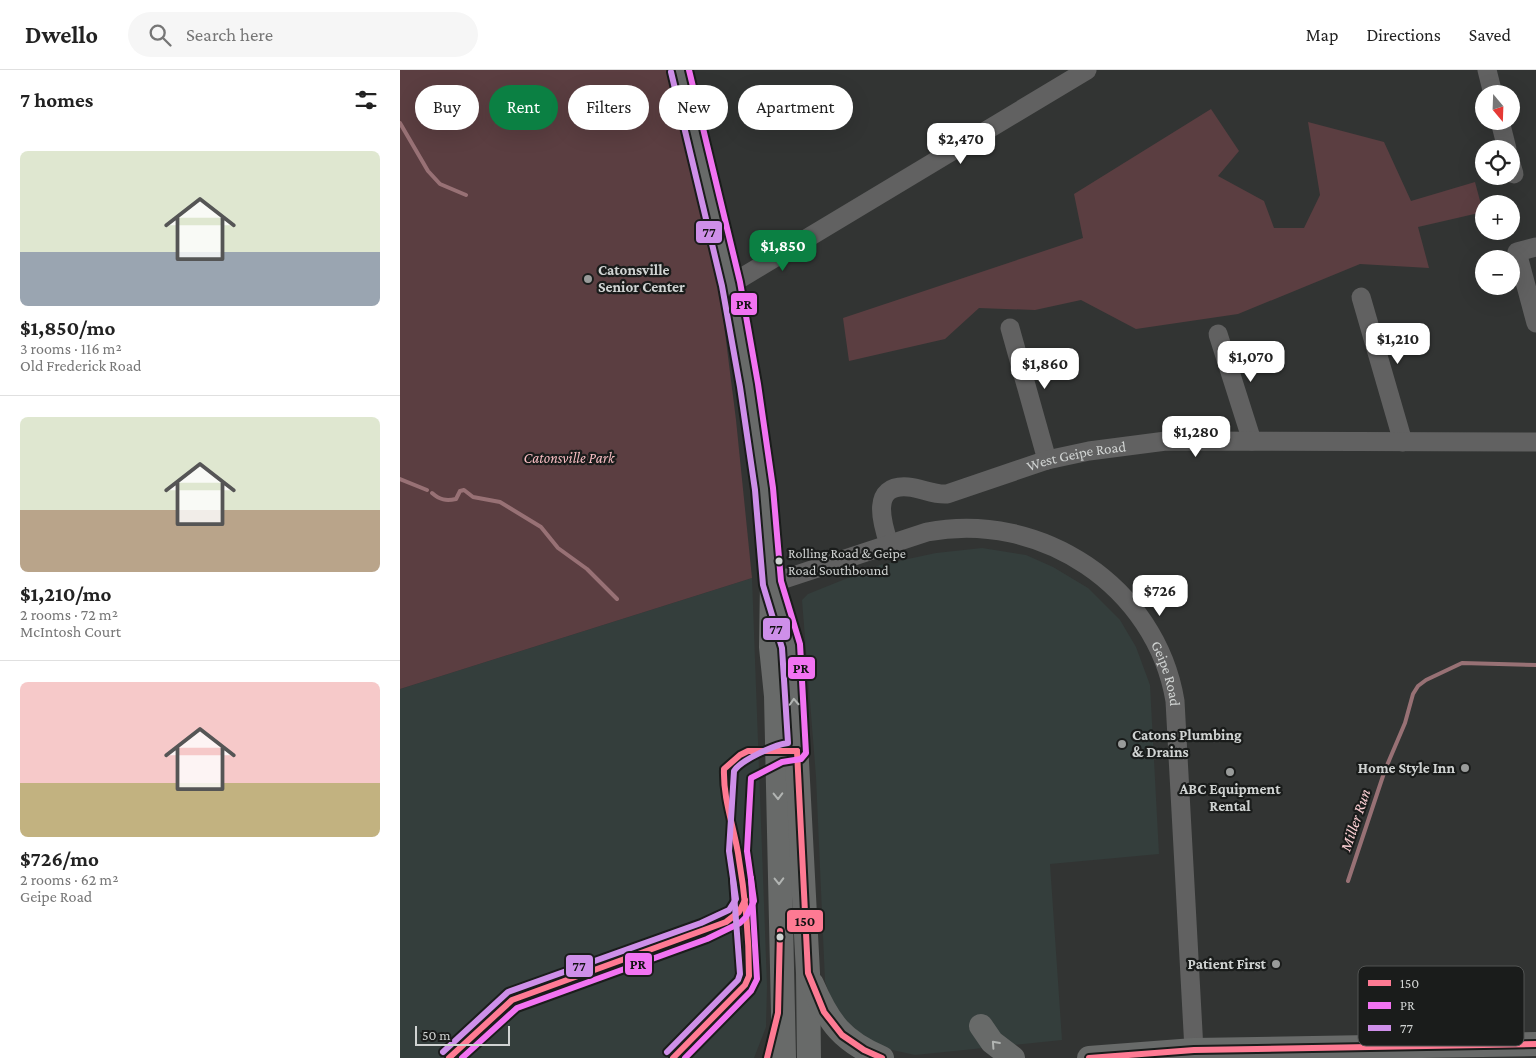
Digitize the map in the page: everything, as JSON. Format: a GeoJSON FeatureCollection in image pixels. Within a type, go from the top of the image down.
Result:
{"type":"FeatureCollection","features":[{"type":"Feature","properties":{"kind":"main road"},"geometry":{"type":"LineString","coordinates":[[682,71],[731,284],[764,489],[772,583],[771,647],[777,724],[780,959],[784,1058]]}},
{"type":"Feature","properties":{"kind":"main road"},"geometry":{"type":"LineString","coordinates":[[772,583],[791,646],[808,973],[809,1058]]}},
{"type":"Feature","properties":{"kind":"main road"},"geometry":{"type":"LineString","coordinates":[[767,1058],[774,1032],[780,959]]}},
{"type":"Feature","properties":{"kind":"main road"},"geometry":{"type":"LineString","coordinates":[[808,973],[824,1012],[842,1035],[864,1050],[882,1058]]}},
{"type":"Feature","properties":{"kind":"main road"},"geometry":{"type":"LineString","coordinates":[[982,1026],[992,1042],[1013,1058]]}},
{"type":"Feature","properties":{"kind":"main road"},"geometry":{"type":"LineString","coordinates":[[1089,1058],[1194,1050],[1422,1046]]}},
{"type":"Feature","properties":{"kind":"street"},"geometry":{"type":"LineString","coordinates":[[731,284],[1087,70]]}},
{"type":"Feature","properties":{"kind":"street"},"geometry":{"type":"LineString","coordinates":[[1487,70],[1491,85]]}},
{"type":"Feature","properties":{"kind":"street"},"geometry":{"type":"LineString","coordinates":[[1535,319],[1517,252],[1536,248]]}},
{"type":"Feature","properties":{"kind":"street"},"geometry":{"type":"LineString","coordinates":[[1361,297],[1403,442]]}},
{"type":"Feature","properties":{"kind":"street"},"geometry":{"type":"LineString","coordinates":[[1010,328],[1047,460]]}},
{"type":"Feature","properties":{"kind":"street"},"geometry":{"type":"LineString","coordinates":[[1218,334],[1252,442]]}},
{"type":"Feature","properties":{"kind":"street","name":"West Geipe Road"},"geometry":{"type":"LineString","coordinates":[[889,544],[882,523],[881,505],[884,496],[891,491],[909,487],[935,494],[947,494],[1047,460],[1090,451],[1166,441],[1536,442]]}},
{"type":"Feature","properties":{"kind":"street","name":"Geipe Road"},"geometry":{"type":"LineString","coordinates":[[772,583],[889,544],[950,527],[978,527],[1028,536],[1055,546],[1083,561],[1103,576],[1126,598],[1144,622],[1158,648],[1172,681],[1175,701],[1194,1050]]}},
{"type":"Feature","properties":{"kind":"shaded area"},"geometry":{"type":"Polygon","coordinates":[[[982,548],[1026,555],[1053,567],[1088,588],[1120,620],[1136,647],[1150,685],[1159,854],[1050,864],[1062,1040],[915,1055],[879,1047],[859,1035],[842,1018],[832,1002],[825,981],[816,777],[802,600],[808,594],[880,565],[936,553],[982,548]]]}},
{"type":"Feature","properties":{"kind":"shaded area"},"geometry":{"type":"Polygon","coordinates":[[[752,578],[767,986],[766,1027],[754,1058],[400,1058],[400,689],[752,578]]]}},
{"type":"Feature","properties":{"kind":"green space","name":"Catonsville Park"},"geometry":{"type":"Polygon","coordinates":[[[400,70],[673,70],[677,85],[659,85],[659,130],[687,130],[714,245],[736,420],[752,578],[400,689],[400,70]]]}},
{"type":"Feature","properties":{"kind":"green space"},"geometry":{"type":"Polygon","coordinates":[[[1211,109],[1239,151],[1218,176],[1264,201],[1274,228],[1304,228],[1320,195],[1308,122],[1384,142],[1411,201],[1475,182],[1478,195],[1475,195],[1475,214],[1418,227],[1429,268],[1360,264],[1238,314],[1136,329],[1081,300],[1035,310],[979,308],[945,339],[849,361],[843,318],[1083,238],[1074,194],[1211,109]]]}},
{"type":"Feature","properties":{"kind":"waterway"},"geometry":{"type":"LineString","coordinates":[[400,123],[428,171],[440,184],[466,195]]}},
{"type":"Feature","properties":{"kind":"waterway"},"geometry":{"type":"LineString","coordinates":[[400,479],[427,490]]}},
{"type":"Feature","properties":{"kind":"waterway"},"geometry":{"type":"LineString","coordinates":[[432,493],[440,499],[452,500],[456,499],[460,491],[464,490],[473,497],[500,502],[541,527],[558,548],[587,569],[617,599]]}},
{"type":"Feature","properties":{"kind":"waterway","name":"Miller Run"},"geometry":{"type":"LineString","coordinates":[[1348,881],[1385,770],[1405,723],[1413,694],[1418,686],[1426,680],[1462,663],[1536,665]]}},
{"type":"Feature","properties":{"kind":"transit line","name":"PR"},"geometry":{"type":"LineString","coordinates":[[462,1058],[517,1008],[707,939],[740,923],[746,917],[754,901],[747,851],[751,778],[782,762],[801,759],[806,753],[800,644],[781,581],[773,488],[758,384],[740,282],[689,70]]}},
{"type":"Feature","properties":{"kind":"transit line","name":"77"},"geometry":{"type":"LineString","coordinates":[[443,1052],[508,992],[701,923],[729,910],[736,899],[729,851],[734,771],[743,762],[758,754],[788,743],[782,648],[763,585],[755,490],[740,387],[722,286],[671,72]]}},
{"type":"Feature","properties":{"kind":"transit line","name":"150"},"geometry":{"type":"LineString","coordinates":[[673,1058],[745,985],[749,976],[745,899],[727,801],[724,769],[740,755],[748,751],[797,751]]}},
{"type":"Feature","properties":{"kind":"transit line","name":"150"},"geometry":{"type":"LineString","coordinates":[[797,751],[808,973],[824,1012],[842,1035],[864,1050],[882,1058]]}},
{"type":"Feature","properties":{"kind":"transit line","name":"PR"},"geometry":{"type":"LineString","coordinates":[[685,1058],[751,991],[757,979],[751,878]]}},
{"type":"Feature","properties":{"kind":"transit line","name":"77"},"geometry":{"type":"LineString","coordinates":[[667,1052],[738,980],[740,974],[733,880]]}},
{"type":"Feature","properties":{"kind":"transit line","name":"150"},"geometry":{"type":"LineString","coordinates":[[449,1058],[512,1000],[726,922],[739,912],[745,900]]}},
{"type":"Feature","properties":{"kind":"transit line","name":"150"},"geometry":{"type":"LineString","coordinates":[[767,1058],[778,1013],[780,931]]}},
{"type":"Feature","properties":{"kind":"transit line","name":"150"},"geometry":{"type":"LineString","coordinates":[[1524,1044],[1536,1044]]}},
{"type":"Feature","properties":{"kind":"transit line","name":"150"},"geometry":{"type":"LineString","coordinates":[[1089,1058],[1194,1050],[1422,1046]]}},
{"type":"Feature","properties":{"kind":"place","name":"Catonsville Senior Center"},"geometry":{"type":"Point","coordinates":[588,279]}},
{"type":"Feature","properties":{"kind":"place","name":"Rolling Road & Geipe Road Southbound"},"geometry":{"type":"Point","coordinates":[779,561]}},
{"type":"Feature","properties":{"kind":"place","name":"Catons Plumbing & Drains"},"geometry":{"type":"Point","coordinates":[1122,744]}},
{"type":"Feature","properties":{"kind":"place","name":"Home Style Inn"},"geometry":{"type":"Point","coordinates":[1465,768]}},
{"type":"Feature","properties":{"kind":"place","name":"ABC Equipment Rental"},"geometry":{"type":"Point","coordinates":[1230,772]}},
{"type":"Feature","properties":{"kind":"place","name":"Patient First"},"geometry":{"type":"Point","coordinates":[1276,964]}}]}
